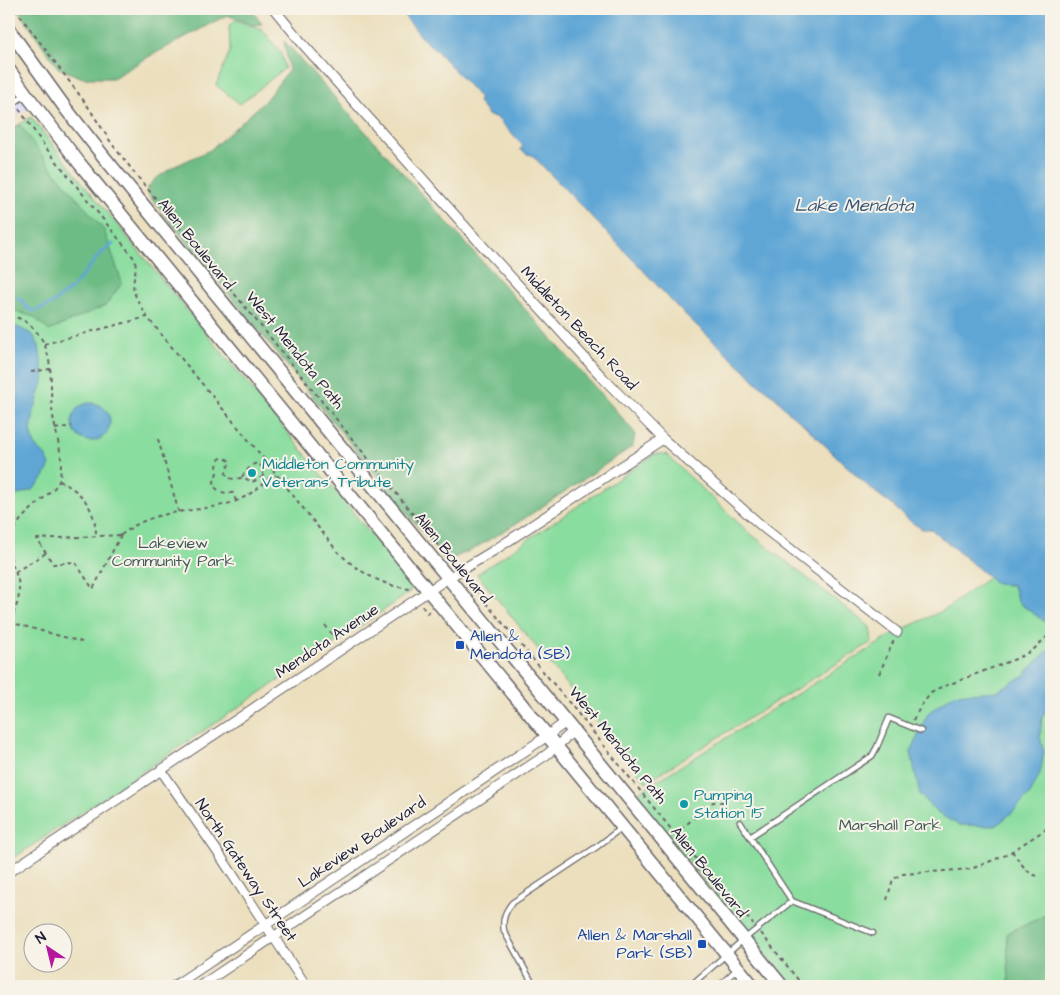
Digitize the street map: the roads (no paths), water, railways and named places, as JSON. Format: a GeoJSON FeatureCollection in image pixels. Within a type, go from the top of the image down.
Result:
{"type":"FeatureCollection","features":[{"type":"Feature","properties":{"kind":"main road","name":"Allen Boulevard"},"geometry":{"type":"LineString","coordinates":[[9,30],[98,150],[782,986]]}},
{"type":"Feature","properties":{"kind":"main road"},"geometry":{"type":"LineString","coordinates":[[9,70],[80,164],[753,986]]}},
{"type":"Feature","properties":{"kind":"street","name":"Middleton Beach Road"},"geometry":{"type":"LineString","coordinates":[[274,9],[470,232],[603,378],[663,439],[764,528],[898,632]]}},
{"type":"Feature","properties":{"kind":"street","name":"Mendota Avenue"},"geometry":{"type":"LineString","coordinates":[[9,872],[428,591],[493,551],[663,439]]}},
{"type":"Feature","properties":{"kind":"street","name":"Lakeview Boulevard"},"geometry":{"type":"LineString","coordinates":[[174,986],[548,736],[570,727]]}},
{"type":"Feature","properties":{"kind":"street","name":"Lakeview Boulevard"},"geometry":{"type":"LineString","coordinates":[[200,986],[556,747],[570,727]]}},
{"type":"Feature","properties":{"kind":"street","name":"North Gateway Street"},"geometry":{"type":"LineString","coordinates":[[161,770],[306,986]]}},
{"type":"Feature","properties":{"kind":"lane"},"geometry":{"type":"LineString","coordinates":[[12,104],[26,94]]}},
{"type":"Feature","properties":{"kind":"lane"},"geometry":{"type":"LineString","coordinates":[[750,837],[872,756],[889,718],[921,731]]}},
{"type":"Feature","properties":{"kind":"lane"},"geometry":{"type":"LineString","coordinates":[[740,822],[792,901],[873,933]]}},
{"type":"Feature","properties":{"kind":"lane"},"geometry":{"type":"LineString","coordinates":[[534,986],[504,931],[505,912],[512,903],[598,846],[623,827]]}},
{"type":"Feature","properties":{"kind":"lane"},"geometry":{"type":"LineString","coordinates":[[690,986],[792,901]]}},
{"type":"Feature","properties":{"kind":"lane"},"geometry":{"type":"LineString","coordinates":[[719,986],[738,968]]}},
{"type":"Feature","properties":{"kind":"water","name":"Lake Mendota"},"geometry":{"type":"Polygon","coordinates":[[[399,9],[1051,9],[1051,626],[1018,602],[1013,585],[997,584],[931,529],[922,529],[911,522],[870,488],[786,410],[778,399],[756,382],[680,310],[532,155],[520,149],[523,146],[496,117],[489,116],[478,102],[480,98],[436,50],[423,39],[399,9]]]}},
{"type":"Feature","properties":{"kind":"water"},"geometry":{"type":"Polygon","coordinates":[[[9,324],[33,335],[39,346],[44,379],[34,411],[31,431],[35,446],[45,455],[50,465],[44,477],[34,489],[9,498],[9,324]]]}},
{"type":"Feature","properties":{"kind":"water"},"geometry":{"type":"Polygon","coordinates":[[[91,403],[105,408],[110,422],[105,436],[91,441],[77,436],[72,422],[77,408],[91,403]]]}},
{"type":"Feature","properties":{"kind":"water"},"geometry":{"type":"Polygon","coordinates":[[[1051,647],[1051,700],[1042,718],[1040,737],[1044,752],[1040,774],[1030,794],[996,826],[959,825],[937,813],[920,795],[911,752],[928,713],[954,694],[997,691],[1023,676],[1051,647]]]}},
{"type":"Feature","properties":{"kind":"waterway"},"geometry":{"type":"LineString","coordinates":[[9,297],[22,300],[27,308],[34,311],[52,304],[72,288],[100,254],[113,244]]}},
{"type":"Feature","properties":{"kind":"place","name":"Middleton Community Veterans' Tribute"},"geometry":{"type":"Point","coordinates":[252,473]}},
{"type":"Feature","properties":{"kind":"place","name":"Allen & Mendota (SB)"},"geometry":{"type":"Point","coordinates":[460,645]}},
{"type":"Feature","properties":{"kind":"place","name":"Pumping Station 15"},"geometry":{"type":"Point","coordinates":[684,804]}},
{"type":"Feature","properties":{"kind":"place","name":"Allen & Marshall Park (SB)"},"geometry":{"type":"Point","coordinates":[702,944]}},
{"type":"Feature","properties":{"kind":"park label","name":"Lakeview Community Park"},"geometry":{"type":"Point","coordinates":[173,552]}},
{"type":"Feature","properties":{"kind":"park label","name":"Marshall Park"},"geometry":{"type":"Point","coordinates":[890,825]}}]}
